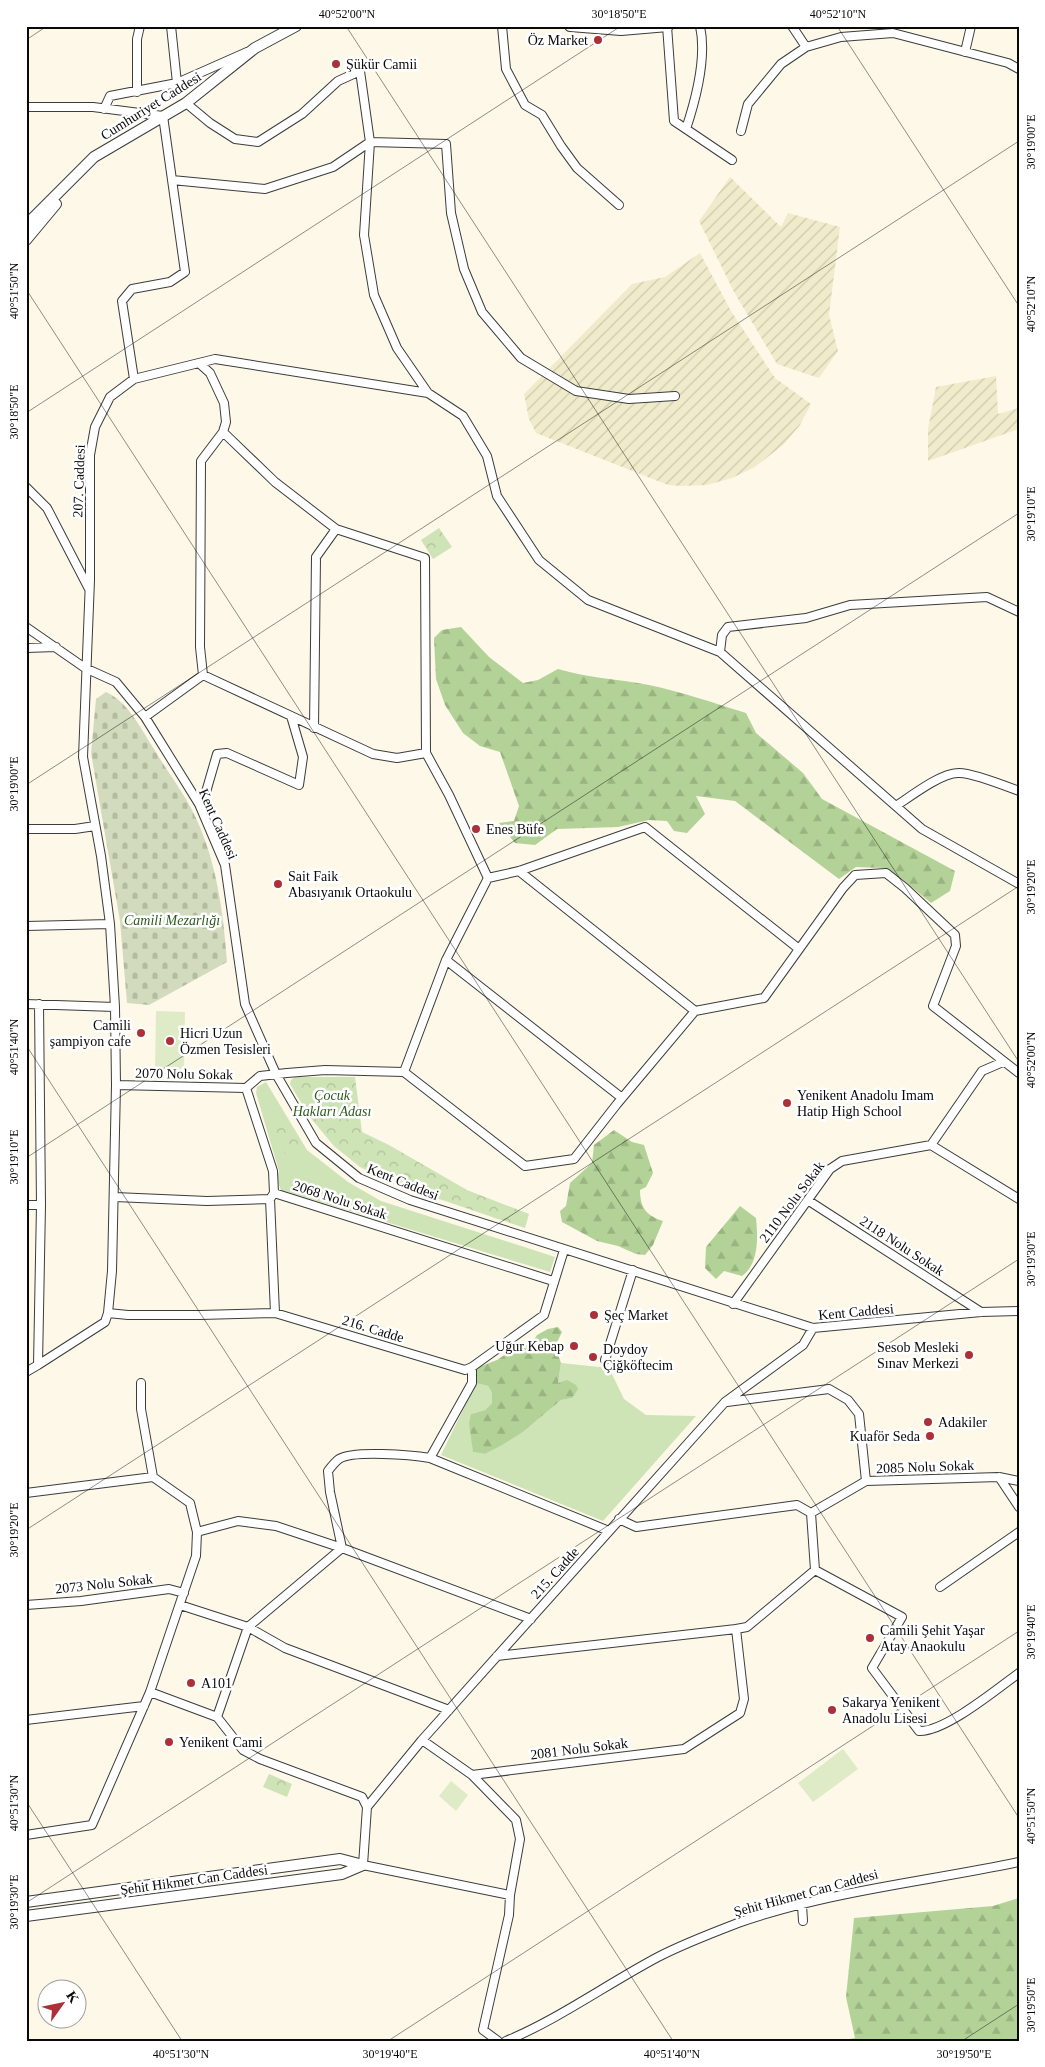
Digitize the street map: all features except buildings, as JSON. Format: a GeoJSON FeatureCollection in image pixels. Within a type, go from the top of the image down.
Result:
{"type":"FeatureCollection","features":[{"type":"Feature","properties":{"kind":"street"},"geometry":{"type":"LineString","coordinates":[[137,92],[137,39],[140,26]]}},
{"type":"Feature","properties":{"kind":"street"},"geometry":{"type":"LineString","coordinates":[[171,26],[177,83]]}},
{"type":"Feature","properties":{"kind":"street","name":"Cumhuriyet Caddesi"},"geometry":{"type":"LineString","coordinates":[[26,226],[94,158],[186,103],[255,48],[296,26]]}},
{"type":"Feature","properties":{"kind":"street"},"geometry":{"type":"LineString","coordinates":[[502,26],[506,69],[525,105],[542,115],[577,168],[620,205]]}},
{"type":"Feature","properties":{"kind":"street"},"geometry":{"type":"LineString","coordinates":[[570,26],[621,30],[668,26],[674,120],[732,160]]}},
{"type":"Feature","properties":{"kind":"street"},"geometry":{"type":"LineString","coordinates":[[686,129],[697,92],[703,40],[700,26]]}},
{"type":"Feature","properties":{"kind":"street"},"geometry":{"type":"LineString","coordinates":[[792,26],[806,47]]}},
{"type":"Feature","properties":{"kind":"street"},"geometry":{"type":"LineString","coordinates":[[965,52],[970,26]]}},
{"type":"Feature","properties":{"kind":"street"},"geometry":{"type":"LineString","coordinates":[[741,131],[748,104],[782,64],[806,47],[841,37],[893,33],[1008,63],[1019,69]]}},
{"type":"Feature","properties":{"kind":"street"},"geometry":{"type":"LineString","coordinates":[[104,109],[110,96],[177,83],[255,48]]}},
{"type":"Feature","properties":{"kind":"street"},"geometry":{"type":"LineString","coordinates":[[186,103],[210,123],[235,139],[258,142],[302,114],[338,81],[360,71],[370,142],[364,235],[374,294],[396,348],[428,393],[463,416],[487,456],[497,496],[539,560],[588,600],[720,652],[922,828],[1019,884]]}},
{"type":"Feature","properties":{"kind":"street"},"geometry":{"type":"LineString","coordinates":[[26,107],[93,107],[163,116],[185,272],[170,282],[132,289],[122,301],[134,379]]}},
{"type":"Feature","properties":{"kind":"street"},"geometry":{"type":"LineString","coordinates":[[172,180],[265,189],[333,167],[370,142],[446,144],[451,213],[464,268],[482,312],[521,358],[576,391],[629,399],[675,396]]}},
{"type":"Feature","properties":{"kind":"street","name":"Cumhuriyet Caddesi"},"geometry":{"type":"LineString","coordinates":[[26,240],[94,158]]}},
{"type":"Feature","properties":{"kind":"street","name":"207. Caddesi"},"geometry":{"type":"LineString","coordinates":[[108,1313],[115,1197],[115,1007],[110,924],[96,826],[82,757],[90,590],[90,464],[95,427],[110,397],[134,379],[176,367],[200,364],[215,359],[428,393]]}},
{"type":"Feature","properties":{"kind":"street"},"geometry":{"type":"LineString","coordinates":[[200,364],[210,373],[224,403],[226,422],[223,432],[201,461],[200,647],[203,675]]}},
{"type":"Feature","properties":{"kind":"street"},"geometry":{"type":"LineString","coordinates":[[223,432],[276,482],[336,528],[425,558],[426,753],[449,795],[488,878]]}},
{"type":"Feature","properties":{"kind":"street"},"geometry":{"type":"LineString","coordinates":[[26,487],[47,508],[90,590]]}},
{"type":"Feature","properties":{"kind":"street"},"geometry":{"type":"LineString","coordinates":[[314,728],[316,557],[336,528]]}},
{"type":"Feature","properties":{"kind":"street"},"geometry":{"type":"LineString","coordinates":[[720,652],[722,634],[728,627],[806,618],[850,605],[988,597],[1019,612]]}},
{"type":"Feature","properties":{"kind":"street","name":"Kent Caddesi"},"geometry":{"type":"LineString","coordinates":[[26,627],[86,668],[116,682],[145,716],[199,804],[225,866],[245,1004],[276,1074],[316,1143],[359,1178],[410,1200],[813,1328],[981,1312],[1019,1311]]}},
{"type":"Feature","properties":{"kind":"street"},"geometry":{"type":"LineString","coordinates":[[26,648],[56,647]]}},
{"type":"Feature","properties":{"kind":"street"},"geometry":{"type":"LineString","coordinates":[[203,675],[373,754],[397,758],[426,753]]}},
{"type":"Feature","properties":{"kind":"street"},"geometry":{"type":"LineString","coordinates":[[145,716],[203,675]]}},
{"type":"Feature","properties":{"kind":"street"},"geometry":{"type":"LineString","coordinates":[[199,804],[206,792],[217,754],[227,753],[299,785],[303,757],[291,716]]}},
{"type":"Feature","properties":{"kind":"street"},"geometry":{"type":"LineString","coordinates":[[896,806],[932,782],[958,773],[1019,791]]}},
{"type":"Feature","properties":{"kind":"street"},"geometry":{"type":"LineString","coordinates":[[26,829],[75,829],[96,826]]}},
{"type":"Feature","properties":{"kind":"street"},"geometry":{"type":"LineString","coordinates":[[799,949],[645,828],[518,871],[488,878],[446,960],[404,1072],[525,1166],[574,1159],[622,1098],[695,1012],[764,998],[843,888],[855,875],[886,873],[905,888],[955,935],[956,946],[933,1006],[1002,1062],[1019,1073]]}},
{"type":"Feature","properties":{"kind":"street"},"geometry":{"type":"LineString","coordinates":[[518,871],[695,1012]]}},
{"type":"Feature","properties":{"kind":"street"},"geometry":{"type":"LineString","coordinates":[[26,926],[110,924]]}},
{"type":"Feature","properties":{"kind":"street"},"geometry":{"type":"LineString","coordinates":[[446,960],[622,1098]]}},
{"type":"Feature","properties":{"kind":"street"},"geometry":{"type":"LineString","coordinates":[[26,1004],[115,1007]]}},
{"type":"Feature","properties":{"kind":"street"},"geometry":{"type":"LineString","coordinates":[[38,1365],[41,1205],[39,1004]]}},
{"type":"Feature","properties":{"kind":"street"},"geometry":{"type":"LineString","coordinates":[[1002,1062],[982,1071],[931,1144],[1019,1199]]}},
{"type":"Feature","properties":{"kind":"street","name":"2070 Nolu Sokak"},"geometry":{"type":"LineString","coordinates":[[116,1085],[246,1088],[260,1076],[276,1074],[324,1070],[404,1072]]}},
{"type":"Feature","properties":{"kind":"street"},"geometry":{"type":"LineString","coordinates":[[246,1088],[273,1171],[275,1313]]}},
{"type":"Feature","properties":{"kind":"street","name":"2110 Nolu Sokak"},"geometry":{"type":"LineString","coordinates":[[733,1304],[809,1201],[830,1169],[842,1161],[931,1144]]}},
{"type":"Feature","properties":{"kind":"street","name":"2068 Nolu Sokak"},"geometry":{"type":"LineString","coordinates":[[115,1197],[206,1201],[272,1196],[553,1281]]}},
{"type":"Feature","properties":{"kind":"street","name":"2118 Nolu Sokak"},"geometry":{"type":"LineString","coordinates":[[809,1201],[981,1312]]}},
{"type":"Feature","properties":{"kind":"street"},"geometry":{"type":"LineString","coordinates":[[26,1205],[41,1205]]}},
{"type":"Feature","properties":{"kind":"street"},"geometry":{"type":"LineString","coordinates":[[430,1458],[472,1383],[472,1367],[544,1315],[564,1250]]}},
{"type":"Feature","properties":{"kind":"street"},"geometry":{"type":"LineString","coordinates":[[605,1360],[633,1270]]}},
{"type":"Feature","properties":{"kind":"street"},"geometry":{"type":"LineString","coordinates":[[26,1372],[105,1322],[108,1313]]}},
{"type":"Feature","properties":{"kind":"street","name":"216. Cadde"},"geometry":{"type":"LineString","coordinates":[[108,1313],[128,1315],[275,1313],[465,1370],[472,1367]]}},
{"type":"Feature","properties":{"kind":"street","name":"215. Cadde"},"geometry":{"type":"LineString","coordinates":[[367,1807],[422,1740],[725,1402],[803,1345],[813,1328]]}},
{"type":"Feature","properties":{"kind":"street"},"geometry":{"type":"LineString","coordinates":[[26,1835],[92,1825],[150,1692],[196,1556],[197,1532],[190,1503],[153,1476],[141,1409],[141,1383]]}},
{"type":"Feature","properties":{"kind":"street"},"geometry":{"type":"LineString","coordinates":[[725,1402],[829,1389],[848,1400],[859,1414],[866,1481]]}},
{"type":"Feature","properties":{"kind":"street"},"geometry":{"type":"LineString","coordinates":[[342,1548],[330,1492],[328,1471],[340,1458],[359,1454],[412,1455],[430,1458],[610,1531]]}},
{"type":"Feature","properties":{"kind":"street"},"geometry":{"type":"LineString","coordinates":[[26,1493],[153,1476]]}},
{"type":"Feature","properties":{"kind":"street"},"geometry":{"type":"LineString","coordinates":[[999,1477],[1019,1507]]}},
{"type":"Feature","properties":{"kind":"street","name":"2085 Nolu Sokak"},"geometry":{"type":"LineString","coordinates":[[811,1513],[866,1481],[999,1477],[1019,1481]]}},
{"type":"Feature","properties":{"kind":"street"},"geometry":{"type":"LineString","coordinates":[[619,1519],[636,1527],[797,1506],[811,1513],[815,1570]]}},
{"type":"Feature","properties":{"kind":"street"},"geometry":{"type":"LineString","coordinates":[[197,1532],[238,1521],[276,1526],[342,1548],[530,1619]]}},
{"type":"Feature","properties":{"kind":"street"},"geometry":{"type":"LineString","coordinates":[[940,1587],[1019,1532]]}},
{"type":"Feature","properties":{"kind":"street"},"geometry":{"type":"LineString","coordinates":[[217,1717],[248,1627],[342,1548]]}},
{"type":"Feature","properties":{"kind":"street"},"geometry":{"type":"LineString","coordinates":[[497,1656],[736,1629],[747,1626],[815,1570]]}},
{"type":"Feature","properties":{"kind":"street"},"geometry":{"type":"LineString","coordinates":[[815,1570],[902,1618],[872,1668],[919,1731],[925,1732],[949,1722],[1019,1674]]}},
{"type":"Feature","properties":{"kind":"street","name":"2073 Nolu Sokak"},"geometry":{"type":"LineString","coordinates":[[26,1605],[81,1601],[169,1590],[184,1593]]}},
{"type":"Feature","properties":{"kind":"street"},"geometry":{"type":"LineString","coordinates":[[180,1605],[248,1627],[285,1648],[449,1710]]}},
{"type":"Feature","properties":{"kind":"street","name":"2081 Nolu Sokak"},"geometry":{"type":"LineString","coordinates":[[472,1775],[684,1749],[740,1713],[744,1698],[736,1629]]}},
{"type":"Feature","properties":{"kind":"street"},"geometry":{"type":"LineString","coordinates":[[150,1692],[217,1717],[243,1750],[260,1759],[362,1797],[367,1807],[364,1865]]}},
{"type":"Feature","properties":{"kind":"street"},"geometry":{"type":"LineString","coordinates":[[26,1720],[144,1706]]}},
{"type":"Feature","properties":{"kind":"street"},"geometry":{"type":"LineString","coordinates":[[422,1740],[472,1775],[516,1820],[520,1839],[510,1895],[509,1915],[483,2030],[498,2041]]}},
{"type":"Feature","properties":{"kind":"street","name":"Şehit Hikmet Can Caddesi"},"geometry":{"type":"LineString","coordinates":[[26,1902],[340,1860],[510,1895]]}},
{"type":"Feature","properties":{"kind":"street","name":"Şehit Hikmet Can Caddesi"},"geometry":{"type":"LineString","coordinates":[[506,2041],[533,2029],[659,1956],[738,1923],[802,1905],[892,1884],[967,1873],[1019,1862]]}},
{"type":"Feature","properties":{"kind":"street","name":"Şehit Hikmet Can Caddesi"},"geometry":{"type":"LineString","coordinates":[[26,1916],[342,1874],[364,1865]]}},
{"type":"Feature","properties":{"kind":"street"},"geometry":{"type":"LineString","coordinates":[[802,1905],[803,1920]]}},
{"type":"Feature","properties":{"kind":"shaded area"},"geometry":{"type":"Polygon","coordinates":[[[730,177],[781,227],[788,213],[840,227],[829,315],[838,351],[819,378],[777,364],[734,292],[699,221],[730,177]]]}},
{"type":"Feature","properties":{"kind":"shaded area"},"geometry":{"type":"Polygon","coordinates":[[[700,253],[731,311],[775,378],[811,404],[800,425],[784,444],[755,467],[732,478],[707,485],[681,486],[668,485],[536,433],[529,419],[524,394],[632,284],[665,277],[700,253]]]}},
{"type":"Feature","properties":{"kind":"shaded area"},"geometry":{"type":"Polygon","coordinates":[[[996,376],[998,414],[1019,408],[1019,429],[928,461],[928,429],[936,387],[996,376]]]}},
{"type":"Feature","properties":{"kind":"green space"},"geometry":{"type":"Polygon","coordinates":[[[439,528],[452,547],[433,559],[421,540],[439,528]]]}},
{"type":"Feature","properties":{"kind":"green space"},"geometry":{"type":"Polygon","coordinates":[[[461,627],[489,657],[523,683],[538,680],[558,669],[661,688],[746,713],[756,733],[803,773],[822,799],[955,871],[950,891],[931,903],[902,879],[884,868],[856,867],[839,879],[735,801],[696,796],[705,814],[687,833],[674,831],[667,821],[649,820],[618,827],[557,829],[535,845],[515,843],[499,823],[514,821],[519,806],[500,752],[480,746],[463,733],[445,705],[436,679],[434,638],[442,630],[461,627]]]}},
{"type":"Feature","properties":{"kind":"green space","name":"Camili Mezarlığı"},"geometry":{"type":"Polygon","coordinates":[[[106,692],[121,702],[133,716],[197,819],[211,859],[223,920],[227,962],[149,1005],[127,1003],[120,921],[91,753],[96,699],[106,692]]]}},
{"type":"Feature","properties":{"kind":"green space","name":"Hicri Uzun Özmen Tesisleri"},"geometry":{"type":"Polygon","coordinates":[[[156,1011],[185,1012],[184,1070],[155,1069],[156,1011]]]}},
{"type":"Feature","properties":{"kind":"green space","name":"Çocuk Hakları Adası"},"geometry":{"type":"Polygon","coordinates":[[[295,1077],[355,1077],[362,1132],[389,1145],[467,1190],[529,1214],[525,1228],[389,1182],[360,1167],[334,1146],[309,1116],[290,1084],[291,1080],[295,1077]]]}},
{"type":"Feature","properties":{"kind":"green space"},"geometry":{"type":"Polygon","coordinates":[[[266,1082],[307,1150],[348,1182],[381,1201],[555,1257],[550,1272],[281,1190],[277,1180],[279,1171],[256,1093],[257,1087],[266,1082]]]}},
{"type":"Feature","properties":{"kind":"green space"},"geometry":{"type":"Polygon","coordinates":[[[286,1122],[303,1150],[288,1158],[271,1131],[286,1122]]]}},
{"type":"Feature","properties":{"kind":"green space"},"geometry":{"type":"Polygon","coordinates":[[[614,1130],[632,1142],[644,1145],[653,1173],[646,1187],[640,1190],[641,1202],[649,1214],[663,1221],[653,1245],[645,1255],[636,1254],[618,1246],[597,1241],[562,1222],[560,1211],[566,1206],[570,1183],[592,1163],[594,1145],[614,1130]]]}},
{"type":"Feature","properties":{"kind":"green space"},"geometry":{"type":"Polygon","coordinates":[[[740,1206],[756,1218],[757,1242],[752,1265],[742,1276],[724,1271],[716,1279],[705,1268],[706,1247],[740,1206]]]}},
{"type":"Feature","properties":{"kind":"green space"},"geometry":{"type":"Polygon","coordinates":[[[558,1327],[562,1332],[555,1346],[561,1363],[558,1383],[567,1380],[576,1385],[578,1389],[572,1398],[561,1400],[523,1432],[502,1445],[485,1454],[473,1452],[469,1423],[471,1414],[485,1410],[492,1403],[492,1393],[488,1386],[476,1383],[476,1368],[497,1360],[514,1349],[532,1343],[537,1335],[548,1329],[558,1327]]]}},
{"type":"Feature","properties":{"kind":"green space"},"geometry":{"type":"Polygon","coordinates":[[[561,1363],[609,1368],[624,1399],[646,1415],[696,1416],[603,1521],[441,1455],[476,1383],[488,1386],[492,1393],[492,1403],[485,1410],[471,1414],[473,1452],[485,1454],[523,1432],[561,1400],[572,1398],[558,1383],[561,1363]]]}},
{"type":"Feature","properties":{"kind":"green space"},"geometry":{"type":"Polygon","coordinates":[[[843,1749],[858,1769],[813,1802],[798,1783],[843,1749]]]}},
{"type":"Feature","properties":{"kind":"green space"},"geometry":{"type":"Polygon","coordinates":[[[269,1774],[292,1784],[287,1797],[263,1787],[269,1774]]]}},
{"type":"Feature","properties":{"kind":"green space"},"geometry":{"type":"Polygon","coordinates":[[[451,1781],[468,1795],[456,1811],[439,1796],[451,1781]]]}},
{"type":"Feature","properties":{"kind":"green space"},"geometry":{"type":"Polygon","coordinates":[[[1019,1898],[1019,2041],[840,2041],[855,2038],[846,1997],[854,1918],[993,1906],[1019,1898]]]}},
{"type":"Feature","properties":{"kind":"place","name":"Öz Market"},"geometry":{"type":"Point","coordinates":[598,40]}},
{"type":"Feature","properties":{"kind":"place","name":"Şükür Camii"},"geometry":{"type":"Point","coordinates":[336,64]}},
{"type":"Feature","properties":{"kind":"place","name":"Enes Büfe"},"geometry":{"type":"Point","coordinates":[476,829]}},
{"type":"Feature","properties":{"kind":"place","name":"Sait Faik Abasıyanık Ortaokulu"},"geometry":{"type":"Point","coordinates":[278,884]}},
{"type":"Feature","properties":{"kind":"place","name":"Camili şampiyon cafe"},"geometry":{"type":"Point","coordinates":[141,1033]}},
{"type":"Feature","properties":{"kind":"place","name":"Hicri Uzun Özmen Tesisleri"},"geometry":{"type":"Point","coordinates":[170,1041]}},
{"type":"Feature","properties":{"kind":"place","name":"Yenikent Anadolu Imam Hatip High School"},"geometry":{"type":"Point","coordinates":[787,1103]}},
{"type":"Feature","properties":{"kind":"place","name":"Şeç Market"},"geometry":{"type":"Point","coordinates":[594,1315]}},
{"type":"Feature","properties":{"kind":"place","name":"Uğur Kebap"},"geometry":{"type":"Point","coordinates":[574,1346]}},
{"type":"Feature","properties":{"kind":"place","name":"Sesob Mesleki Sınav Merkezi"},"geometry":{"type":"Point","coordinates":[969,1355]}},
{"type":"Feature","properties":{"kind":"place","name":"Doydoy Çiğköftecim"},"geometry":{"type":"Point","coordinates":[593,1357]}},
{"type":"Feature","properties":{"kind":"place","name":"Adakiler"},"geometry":{"type":"Point","coordinates":[928,1422]}},
{"type":"Feature","properties":{"kind":"place","name":"Kuaför Seda"},"geometry":{"type":"Point","coordinates":[930,1436]}},
{"type":"Feature","properties":{"kind":"place","name":"Camili Şehit Yaşar Atay Anaokulu"},"geometry":{"type":"Point","coordinates":[870,1638]}},
{"type":"Feature","properties":{"kind":"place","name":"A101"},"geometry":{"type":"Point","coordinates":[191,1683]}},
{"type":"Feature","properties":{"kind":"place","name":"Sakarya Yenikent Anadolu Lisesi"},"geometry":{"type":"Point","coordinates":[832,1710]}},
{"type":"Feature","properties":{"kind":"place","name":"Yenikent Cami"},"geometry":{"type":"Point","coordinates":[169,1742]}}]}
